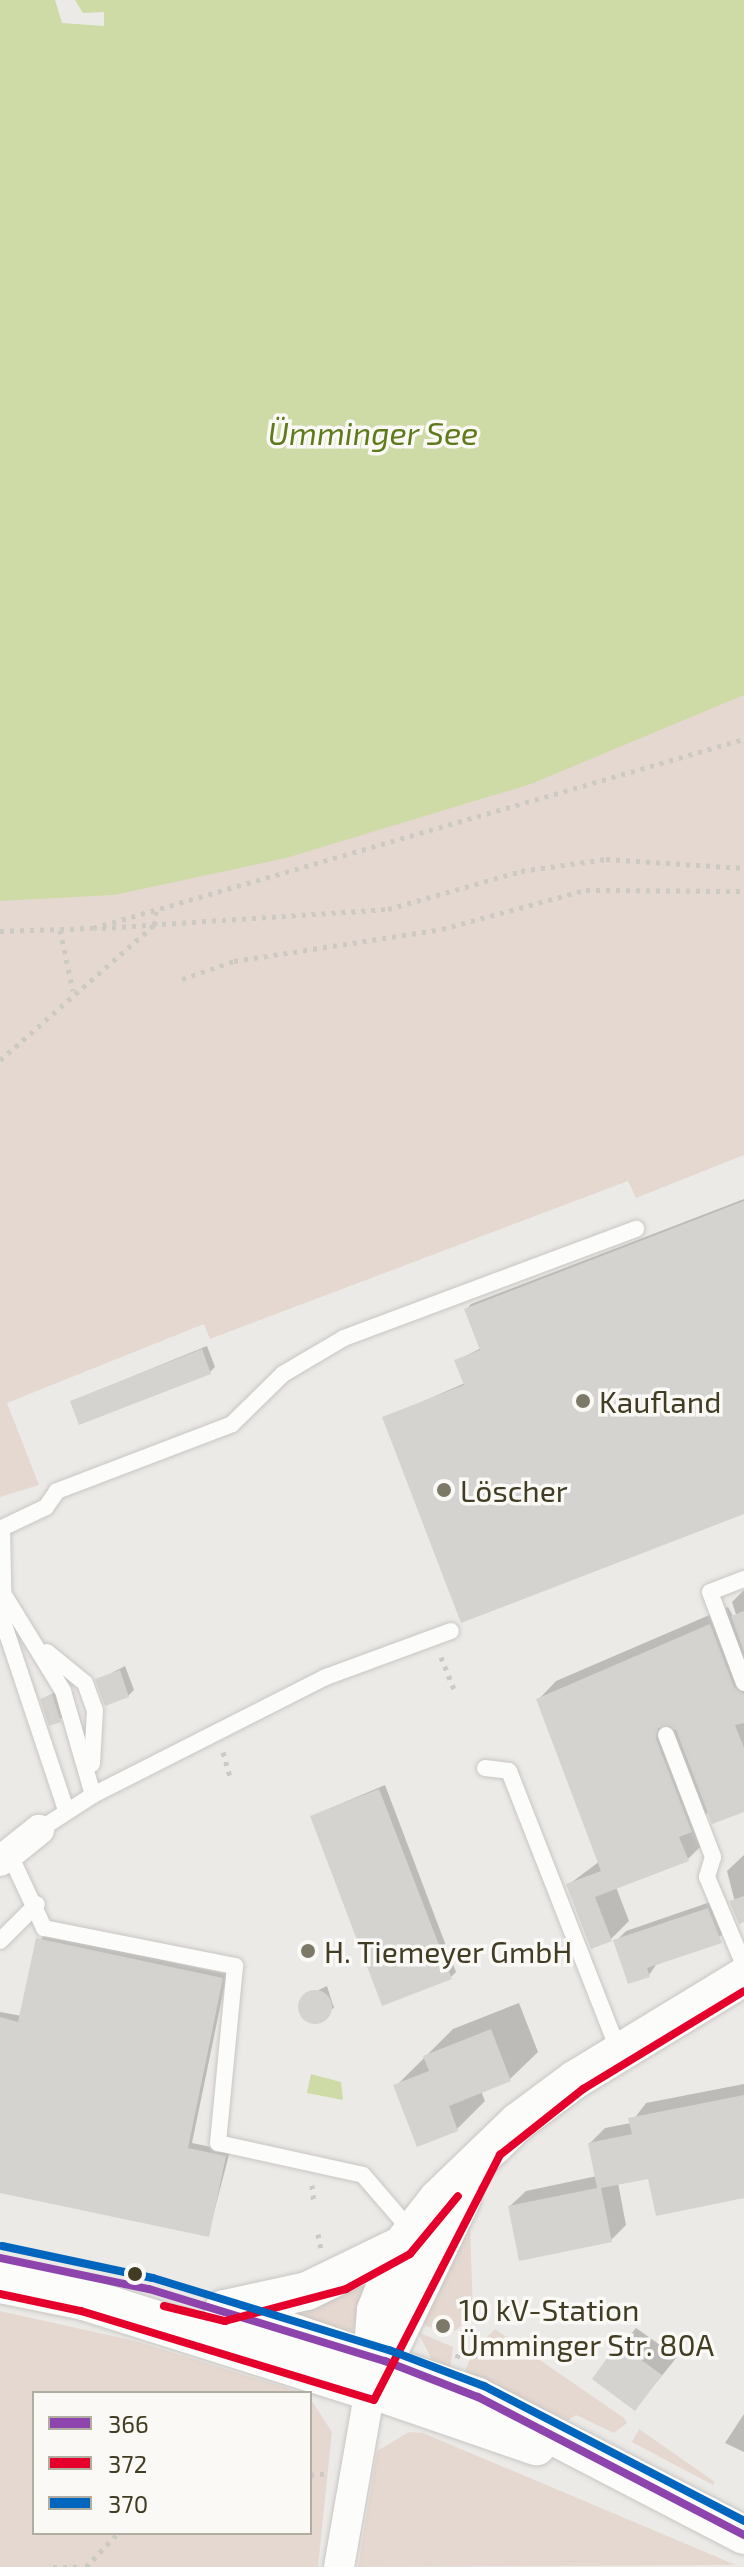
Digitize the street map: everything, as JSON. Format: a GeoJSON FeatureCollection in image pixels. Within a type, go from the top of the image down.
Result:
{"type":"FeatureCollection","features":[{"type":"Feature","properties":{"kind":"main road"},"geometry":{"type":"LineString","coordinates":[[0,2258],[224,2309]]}},
{"type":"Feature","properties":{"kind":"main road"},"geometry":{"type":"LineString","coordinates":[[0,2282],[84,2299],[375,2369]]}},
{"type":"Feature","properties":{"kind":"street"},"geometry":{"type":"LineString","coordinates":[[5,1857],[39,1830]]}},
{"type":"Feature","properties":{"kind":"street"},"geometry":{"type":"LineString","coordinates":[[339,2567],[375,2369],[416,2241],[491,2147],[619,2051],[744,1977]]}},
{"type":"Feature","properties":{"kind":"street"},"geometry":{"type":"LineString","coordinates":[[224,2309],[307,2291],[416,2241]]}},
{"type":"Feature","properties":{"kind":"street"},"geometry":{"type":"LineString","coordinates":[[224,2309],[375,2369],[593,2462],[744,2535]]}},
{"type":"Feature","properties":{"kind":"lane"},"geometry":{"type":"LineString","coordinates":[[66,1810],[4,1625],[2,1528],[46,1507],[57,1491],[232,1424],[283,1374],[344,1338],[636,1229]]}},
{"type":"Feature","properties":{"kind":"lane"},"geometry":{"type":"LineString","coordinates":[[744,1579],[710,1592],[744,1683]]}},
{"type":"Feature","properties":{"kind":"lane"},"geometry":{"type":"LineString","coordinates":[[4,1595],[42,1648],[91,1777]]}},
{"type":"Feature","properties":{"kind":"lane"},"geometry":{"type":"LineString","coordinates":[[39,1830],[93,1795],[326,1677],[451,1631]]}},
{"type":"Feature","properties":{"kind":"lane"},"geometry":{"type":"LineString","coordinates":[[42,1648],[85,1683],[95,1710],[91,1777],[93,1795]]}},
{"type":"Feature","properties":{"kind":"lane"},"geometry":{"type":"LineString","coordinates":[[666,1735],[713,1857],[707,1877],[744,1965]]}},
{"type":"Feature","properties":{"kind":"lane"},"geometry":{"type":"LineString","coordinates":[[485,1768],[509,1771],[619,2051]]}},
{"type":"Feature","properties":{"kind":"lane"},"geometry":{"type":"LineString","coordinates":[[5,1857],[37,1904],[44,1928],[235,1966],[218,2143],[363,2175],[416,2241]]}},
{"type":"Feature","properties":{"kind":"lane"},"geometry":{"type":"LineString","coordinates":[[0,1941],[37,1904]]}},
{"type":"Feature","properties":{"kind":"path"},"geometry":{"type":"LineString","coordinates":[[93,928],[156,908],[488,819],[744,739]]}},
{"type":"Feature","properties":{"kind":"path"},"geometry":{"type":"LineString","coordinates":[[0,931],[155,925],[388,909],[575,862],[744,868]]}},
{"type":"Feature","properties":{"kind":"path"},"geometry":{"type":"LineString","coordinates":[[182,979],[234,961],[442,929],[586,890],[744,891]]}},
{"type":"Feature","properties":{"kind":"path"},"geometry":{"type":"LineString","coordinates":[[0,1060],[73,992],[155,925],[156,908]]}},
{"type":"Feature","properties":{"kind":"path"},"geometry":{"type":"LineString","coordinates":[[60,930],[73,964],[73,992]]}},
{"type":"Feature","properties":{"kind":"path"},"geometry":{"type":"LineString","coordinates":[[434,1638],[454,1690]]}},
{"type":"Feature","properties":{"kind":"path"},"geometry":{"type":"LineString","coordinates":[[86,2567],[116,2535]]}},
{"type":"Feature","properties":{"kind":"path"},"geometry":{"type":"LineString","coordinates":[[53,2567],[79,2567]]}},
{"type":"Feature","properties":{"kind":"shaded area","name":"Ümminger See"},"geometry":{"type":"Polygon","coordinates":[[[0,0],[744,0],[744,1155],[636,1198],[628,1181],[210,1339],[204,1324],[7,1403],[39,1485],[0,1497],[0,0]]]}},
{"type":"Feature","properties":{"kind":"shaded area"},"geometry":{"type":"Polygon","coordinates":[[[470,2225],[473,2315],[455,2331],[437,2321],[435,2329],[427,2326],[419,2322],[470,2225]]]}},
{"type":"Feature","properties":{"kind":"shaded area"},"geometry":{"type":"Polygon","coordinates":[[[370,2277],[352,2333],[288,2312],[370,2277]]]}},
{"type":"Feature","properties":{"kind":"shaded area"},"geometry":{"type":"Polygon","coordinates":[[[0,2311],[135,2341],[297,2391],[32,2391],[32,2535],[312,2535],[312,2401],[332,2432],[318,2567],[0,2567],[0,2311]]]}},
{"type":"Feature","properties":{"kind":"shaded area"},"geometry":{"type":"Polygon","coordinates":[[[495,2329],[627,2423],[614,2433],[576,2415],[568,2420],[463,2376],[473,2351],[495,2329]]]}},
{"type":"Feature","properties":{"kind":"shaded area"},"geometry":{"type":"Polygon","coordinates":[[[418,2332],[453,2347],[450,2369],[431,2358],[418,2332]]]}},
{"type":"Feature","properties":{"kind":"shaded area"},"geometry":{"type":"Polygon","coordinates":[[[639,2429],[715,2482],[713,2485],[632,2442],[639,2429]]]}},
{"type":"Feature","properties":{"kind":"shaded area"},"geometry":{"type":"Polygon","coordinates":[[[409,2432],[423,2433],[736,2565],[358,2567],[377,2451],[409,2432]]]}},
{"type":"Feature","properties":{"kind":"water","name":"Ümminger See"},"geometry":{"type":"Polygon","coordinates":[[[0,0],[744,0],[744,695],[531,784],[286,858],[114,895],[0,901],[0,0]]]}},
{"type":"Feature","properties":{"kind":"water"},"geometry":{"type":"Polygon","coordinates":[[[311,2074],[341,2082],[343,2100],[307,2093],[311,2074]]]}},
{"type":"Feature","properties":{"kind":"pier"},"geometry":{"type":"Polygon","coordinates":[[[55,0],[75,0],[83,13],[104,12],[104,26],[62,23],[55,0]]]}},
{"type":"Feature","properties":{"kind":"building","name":"Kaufland"},"geometry":{"type":"Polygon","coordinates":[[[744,1201],[744,1514],[461,1623],[382,1417],[464,1385],[454,1360],[480,1350],[464,1309],[744,1201]]]}},
{"type":"Feature","properties":{"kind":"building"},"geometry":{"type":"Polygon","coordinates":[[[202,1349],[211,1374],[79,1425],[70,1401],[202,1349]]]}},
{"type":"Feature","properties":{"kind":"building"},"geometry":{"type":"Polygon","coordinates":[[[744,1611],[744,1652],[731,1616],[744,1611]]]}},
{"type":"Feature","properties":{"kind":"building"},"geometry":{"type":"Polygon","coordinates":[[[710,1624],[734,1687],[744,1694],[744,1723],[735,1725],[744,1748],[744,1812],[712,1824],[676,1730],[658,1728],[656,1739],[692,1832],[679,1837],[689,1861],[595,1897],[612,1941],[591,1949],[566,1884],[601,1871],[536,1699],[710,1624]]]}},
{"type":"Feature","properties":{"kind":"building"},"geometry":{"type":"Polygon","coordinates":[[[120,1670],[129,1697],[105,1706],[95,1679],[120,1670]]]}},
{"type":"Feature","properties":{"kind":"building"},"geometry":{"type":"Polygon","coordinates":[[[52,1694],[61,1722],[49,1726],[40,1699],[52,1694]]]}},
{"type":"Feature","properties":{"kind":"building"},"geometry":{"type":"Polygon","coordinates":[[[379,1789],[452,1979],[382,2006],[310,1816],[379,1789]]]}},
{"type":"Feature","properties":{"kind":"building"},"geometry":{"type":"Polygon","coordinates":[[[744,1896],[744,1922],[739,1924],[729,1901],[744,1896]]]}},
{"type":"Feature","properties":{"kind":"building"},"geometry":{"type":"Polygon","coordinates":[[[708,1908],[722,1943],[647,1968],[650,1977],[628,1984],[613,1940],[708,1908]]]}},
{"type":"Feature","properties":{"kind":"building"},"geometry":{"type":"Polygon","coordinates":[[[36,1938],[223,1978],[188,2148],[226,2156],[209,2237],[0,2193],[0,2017],[18,2022],[36,1938]]]}},
{"type":"Feature","properties":{"kind":"building"},"geometry":{"type":"Polygon","coordinates":[[[315,1990],[327,1995],[332,2007],[327,2019],[315,2024],[303,2019],[298,2007],[303,1995],[315,1990]]]}},
{"type":"Feature","properties":{"kind":"building"},"geometry":{"type":"Polygon","coordinates":[[[491,2029],[511,2081],[449,2106],[458,2131],[417,2147],[393,2085],[429,2071],[423,2056],[491,2029]]]}},
{"type":"Feature","properties":{"kind":"building"},"geometry":{"type":"Polygon","coordinates":[[[744,2095],[744,2198],[656,2216],[648,2179],[601,2188],[612,2242],[519,2261],[508,2206],[597,2188],[588,2143],[632,2134],[628,2118],[744,2095]]]}},
{"type":"Feature","properties":{"kind":"building"},"geometry":{"type":"Polygon","coordinates":[[[618,2343],[662,2375],[635,2411],[592,2379],[618,2343]]]}},
{"type":"Feature","properties":{"kind":"transit line","name":"372"},"geometry":{"type":"LineString","coordinates":[[0,2294],[81,2311],[374,2400],[500,2155],[583,2089],[744,1991]]}},
{"type":"Feature","properties":{"kind":"transit line","name":"372"},"geometry":{"type":"LineString","coordinates":[[164,2306],[225,2321],[346,2289],[410,2254],[458,2196]]}},
{"type":"Feature","properties":{"kind":"transit line","name":"370"},"geometry":{"type":"LineString","coordinates":[[2,2246],[153,2278],[389,2350],[484,2386],[744,2521]]}},
{"type":"Feature","properties":{"kind":"transit line","name":"366"},"geometry":{"type":"LineString","coordinates":[[0,2258],[149,2289],[385,2361],[478,2397],[744,2535]]}},
{"type":"Feature","properties":{"kind":"place","name":"Kaufland"},"geometry":{"type":"Point","coordinates":[583,1401]}},
{"type":"Feature","properties":{"kind":"place","name":"Löscher"},"geometry":{"type":"Point","coordinates":[444,1490]}},
{"type":"Feature","properties":{"kind":"place","name":"H. Tiemeyer GmbH"},"geometry":{"type":"Point","coordinates":[308,1951]}},
{"type":"Feature","properties":{"kind":"place","name":"10 kV-Station Ümminger Str. 80A"},"geometry":{"type":"Point","coordinates":[443,2326]}}]}
